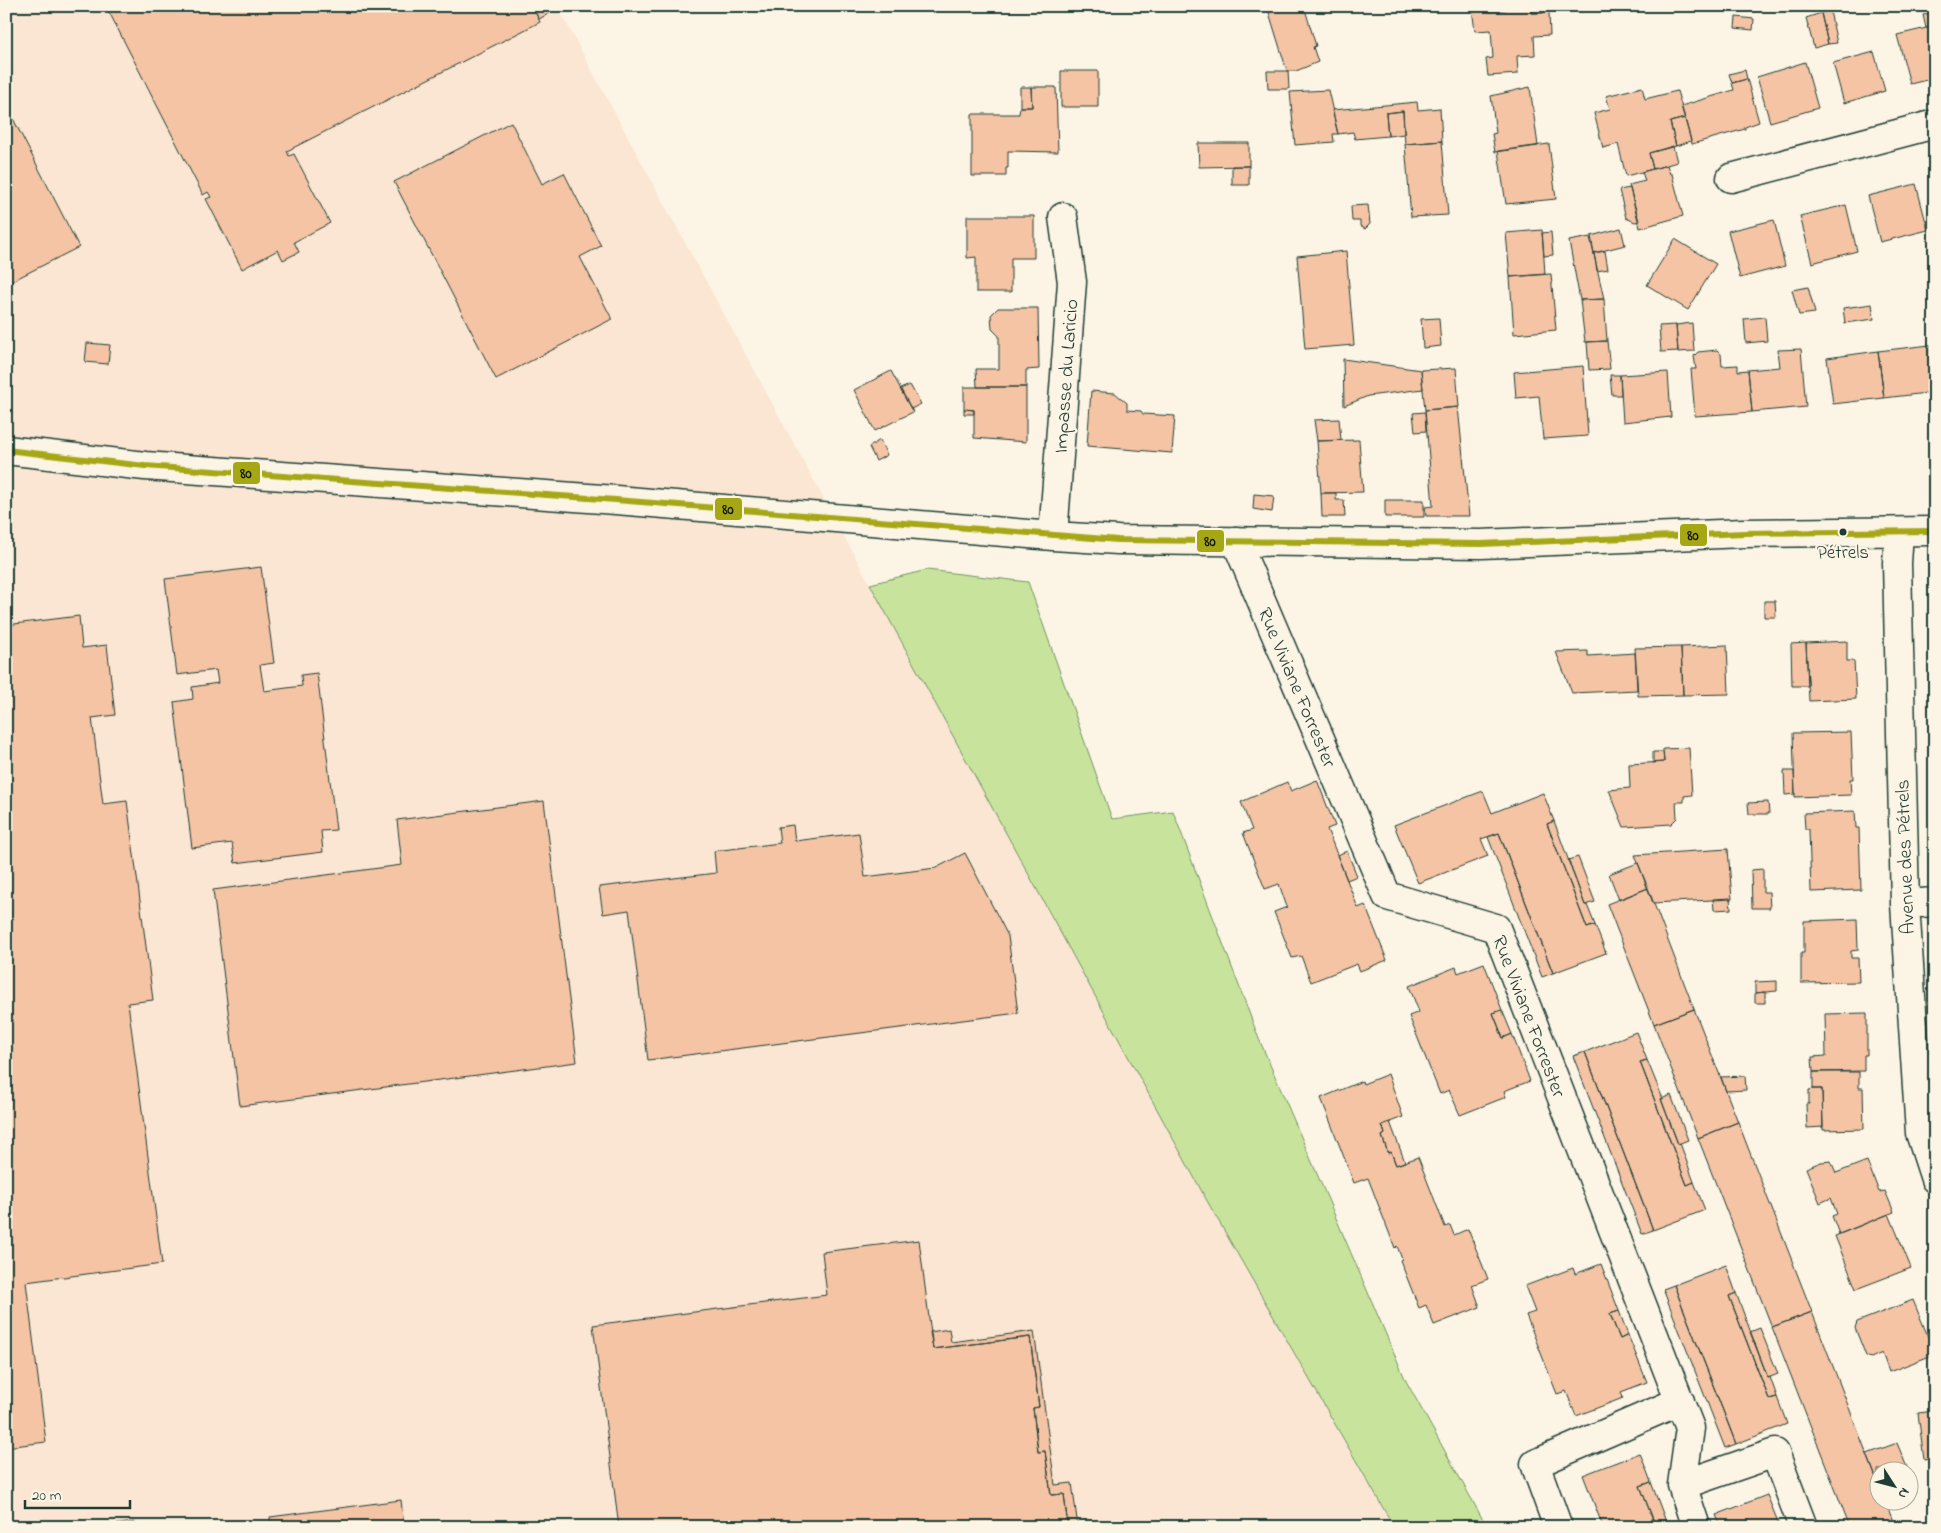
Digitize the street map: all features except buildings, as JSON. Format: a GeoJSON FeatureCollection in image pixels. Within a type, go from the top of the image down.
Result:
{"type":"FeatureCollection","features":[{"type":"Feature","properties":{"kind":"street"},"geometry":{"type":"LineString","coordinates":[[1731,178],[1935,124]]}},
{"type":"Feature","properties":{"kind":"street","name":"Impasse du Laricio"},"geometry":{"type":"LineString","coordinates":[[1052,536],[1072,282],[1063,217]]}},
{"type":"Feature","properties":{"kind":"street"},"geometry":{"type":"LineString","coordinates":[[6,450],[145,466],[626,500],[1118,540],[1481,544],[1744,533],[1935,531]]}},
{"type":"Feature","properties":{"kind":"street","name":"Avenue des Pétrels"},"geometry":{"type":"LineString","coordinates":[[1899,532],[1897,563],[1904,904],[1920,1133],[1935,1179]]}},
{"type":"Feature","properties":{"kind":"street","name":"Rue Viviane Forrester"},"geometry":{"type":"LineString","coordinates":[[1236,541],[1387,896],[1496,928],[1690,1428],[1682,1485],[1696,1527]]}},
{"type":"Feature","properties":{"kind":"street"},"geometry":{"type":"LineString","coordinates":[[1904,904],[1935,902]]}},
{"type":"Feature","properties":{"kind":"street"},"geometry":{"type":"LineString","coordinates":[[1558,1527],[1535,1464],[1680,1402]]}},
{"type":"Feature","properties":{"kind":"street"},"geometry":{"type":"LineString","coordinates":[[1682,1485],[1775,1453],[1803,1527]]}},
{"type":"Feature","properties":{"kind":"shaded area"},"geometry":{"type":"Polygon","coordinates":[[[6,6],[557,6],[1206,1199],[1394,1527],[6,1527],[6,6]]]}},
{"type":"Feature","properties":{"kind":"green space"},"geometry":{"type":"Polygon","coordinates":[[[927,570],[1028,582],[1112,819],[1173,811],[1259,1039],[1406,1381],[1487,1527],[1394,1527],[1206,1199],[870,584],[927,570]]]}},
{"type":"Feature","properties":{"kind":"transit line","name":"80"},"geometry":{"type":"LineString","coordinates":[[6,450],[145,466],[616,500],[1118,540],[1481,544],[1744,533],[1935,531]]}},
{"type":"Feature","properties":{"kind":"place","name":"Pétrels"},"geometry":{"type":"Point","coordinates":[1843,532]}}]}
